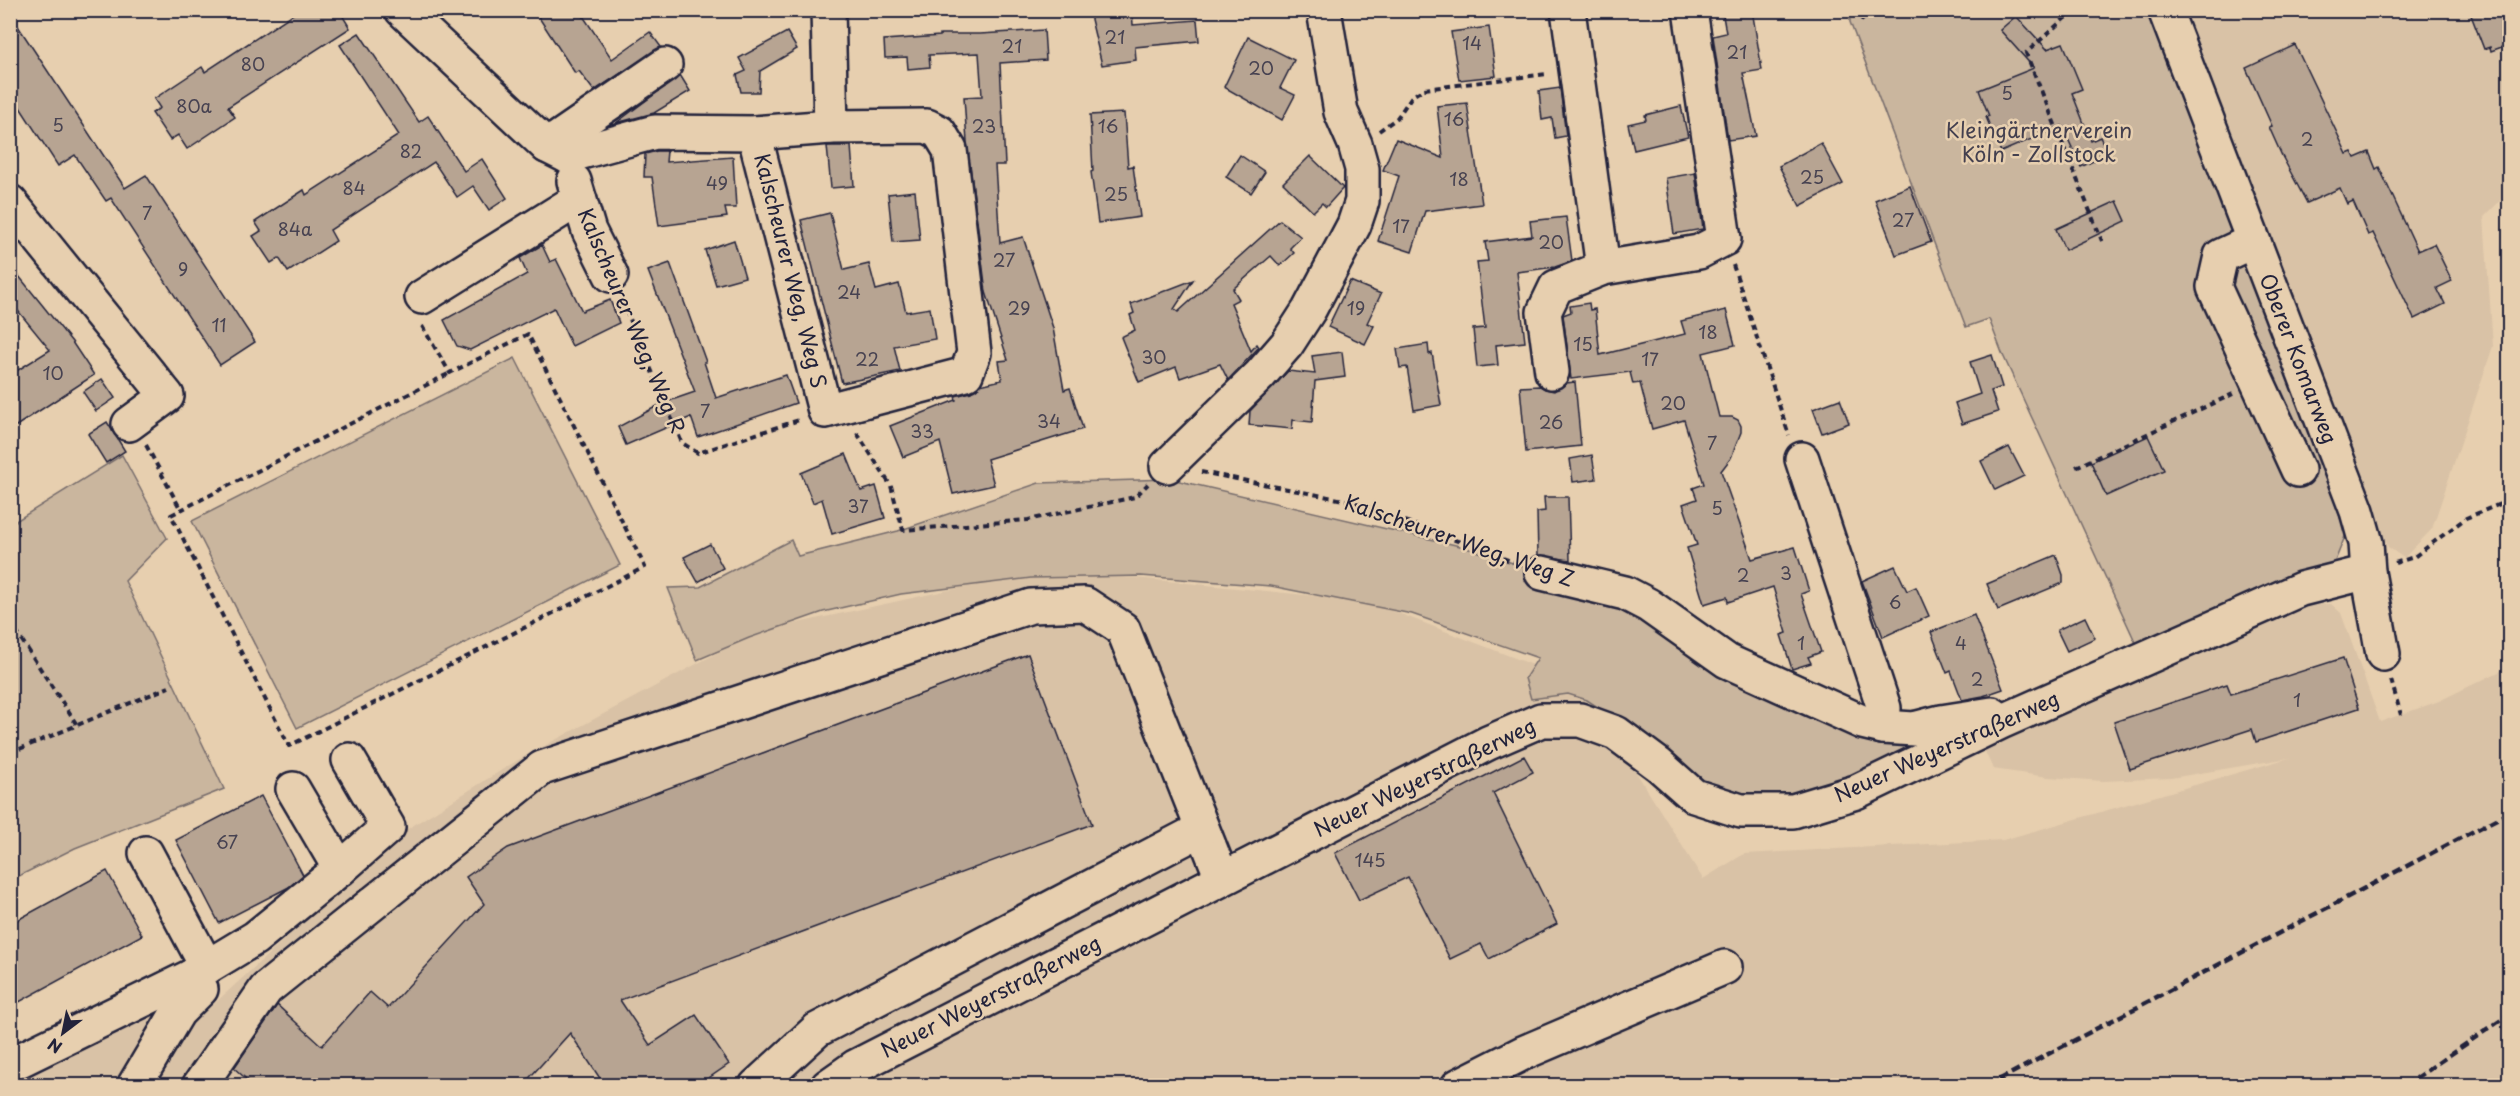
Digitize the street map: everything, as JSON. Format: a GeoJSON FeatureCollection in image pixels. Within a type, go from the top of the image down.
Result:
{"type":"FeatureCollection","features":[{"type":"Feature","properties":{"kind":"street"},"geometry":{"type":"LineString","coordinates":[[402,10],[557,151],[665,65]]}},
{"type":"Feature","properties":{"kind":"street"},"geometry":{"type":"LineString","coordinates":[[828,10],[831,127]]}},
{"type":"Feature","properties":{"kind":"street"},"geometry":{"type":"LineString","coordinates":[[1167,466],[1260,375],[1287,344],[1309,310],[1354,225],[1362,201],[1362,170],[1355,144],[1341,112],[1324,10]]}},
{"type":"Feature","properties":{"kind":"street"},"geometry":{"type":"LineString","coordinates":[[1568,10],[1603,268]]}},
{"type":"Feature","properties":{"kind":"street"},"geometry":{"type":"LineString","coordinates":[[1552,372],[1544,312],[1556,287],[1603,268],[1699,252],[1724,239],[1690,10]]}},
{"type":"Feature","properties":{"kind":"street","name":"Oberer Komarweg"},"geometry":{"type":"LineString","coordinates":[[2165,10],[2357,511],[2366,543],[2368,572],[2383,654]]}},
{"type":"Feature","properties":{"kind":"street","name":"Kalscheurer Weg, Weg S"},"geometry":{"type":"LineString","coordinates":[[557,151],[655,132],[754,133],[831,127],[927,126],[939,132],[950,150],[974,353],[966,374],[836,408],[754,133]]}},
{"type":"Feature","properties":{"kind":"street","name":"Kalscheurer Weg, Weg R"},"geometry":{"type":"LineString","coordinates":[[557,151],[580,201],[589,231],[611,275]]}},
{"type":"Feature","properties":{"kind":"street"},"geometry":{"type":"LineString","coordinates":[[422,297],[571,204],[580,201]]}},
{"type":"Feature","properties":{"kind":"street"},"geometry":{"type":"LineString","coordinates":[[10,202],[167,396],[129,424]]}},
{"type":"Feature","properties":{"kind":"street"},"geometry":{"type":"LineString","coordinates":[[2253,241],[2221,256],[2214,287],[2298,470]]}},
{"type":"Feature","properties":{"kind":"street"},"geometry":{"type":"LineString","coordinates":[[1802,459],[1884,708],[1883,728]]}},
{"type":"Feature","properties":{"kind":"street","name":"Neuer Weyerstraßerweg"},"geometry":{"type":"LineString","coordinates":[[828,1086],[855,1067],[1222,878],[1488,743],[1541,720],[1580,720],[1616,733],[1659,765],[1694,796],[1741,811],[1793,811],[1856,792],[2001,722],[2301,589],[2368,572]]}},
{"type":"Feature","properties":{"kind":"street","name":"Kalscheurer Weg, Weg Z"},"geometry":{"type":"LineString","coordinates":[[1542,573],[1625,593],[1648,605],[1726,661],[1862,722],[1883,728],[1914,729],[1992,714],[2001,722]]}},
{"type":"Feature","properties":{"kind":"street"},"geometry":{"type":"LineString","coordinates":[[199,1086],[266,989],[542,768],[1031,606],[1085,604],[1123,629],[1222,878]]}},
{"type":"Feature","properties":{"kind":"street"},"geometry":{"type":"LineString","coordinates":[[10,1065],[199,972],[255,938],[388,827],[350,760]]}},
{"type":"Feature","properties":{"kind":"street"},"geometry":{"type":"LineString","coordinates":[[293,789],[340,869]]}},
{"type":"Feature","properties":{"kind":"street"},"geometry":{"type":"LineString","coordinates":[[756,1086],[817,1030],[1202,830]]}},
{"type":"Feature","properties":{"kind":"street"},"geometry":{"type":"LineString","coordinates":[[134,1086],[178,1012],[201,988],[199,972],[146,853]]}},
{"type":"Feature","properties":{"kind":"street"},"geometry":{"type":"LineString","coordinates":[[1458,1086],[1523,1053],[1725,967]]}},
{"type":"Feature","properties":{"kind":"path"},"geometry":{"type":"LineString","coordinates":[[952,10],[961,15],[1061,10]]}},
{"type":"Feature","properties":{"kind":"path"},"geometry":{"type":"LineString","coordinates":[[1861,21],[1873,10]]}},
{"type":"Feature","properties":{"kind":"path"},"geometry":{"type":"LineString","coordinates":[[2074,10],[2026,53],[2102,241]]}},
{"type":"Feature","properties":{"kind":"path"},"geometry":{"type":"LineString","coordinates":[[1355,144],[1373,135],[1397,118],[1412,96],[1424,89],[1575,70]]}},
{"type":"Feature","properties":{"kind":"path"},"geometry":{"type":"LineString","coordinates":[[1724,239],[1793,449],[1802,459]]}},
{"type":"Feature","properties":{"kind":"path","name":"Kalscheurer Weg, Weg R"},"geometry":{"type":"LineString","coordinates":[[611,275],[682,443],[689,450],[698,453],[836,408]]}},
{"type":"Feature","properties":{"kind":"path"},"geometry":{"type":"LineString","coordinates":[[422,297],[417,316],[450,373]]}},
{"type":"Feature","properties":{"kind":"path"},"geometry":{"type":"LineString","coordinates":[[528,334],[645,567],[289,746],[171,516],[450,373],[528,334]]}},
{"type":"Feature","properties":{"kind":"path"},"geometry":{"type":"LineString","coordinates":[[2076,467],[2258,382]]}},
{"type":"Feature","properties":{"kind":"path"},"geometry":{"type":"LineString","coordinates":[[836,408],[891,486],[903,530],[1028,520],[1135,497],[1167,466]]}},
{"type":"Feature","properties":{"kind":"path"},"geometry":{"type":"LineString","coordinates":[[129,424],[141,438],[182,510]]}},
{"type":"Feature","properties":{"kind":"path","name":"Kalscheurer Weg, Weg Z"},"geometry":{"type":"LineString","coordinates":[[1167,466],[1354,502],[1542,573]]}},
{"type":"Feature","properties":{"kind":"path"},"geometry":{"type":"LineString","coordinates":[[2368,572],[2414,557],[2466,518],[2510,500]]}},
{"type":"Feature","properties":{"kind":"path"},"geometry":{"type":"LineString","coordinates":[[10,622],[77,725]]}},
{"type":"Feature","properties":{"kind":"path"},"geometry":{"type":"LineString","coordinates":[[2383,654],[2401,716]]}},
{"type":"Feature","properties":{"kind":"path"},"geometry":{"type":"LineString","coordinates":[[10,753],[169,687]]}},
{"type":"Feature","properties":{"kind":"shaded area"},"geometry":{"type":"Polygon","coordinates":[[[2179,11],[2509,11],[2509,192],[2484,217],[2493,346],[2432,529],[2404,558],[2388,547],[2179,11]]]}},
{"type":"Feature","properties":{"kind":"shaded area"},"geometry":{"type":"Polygon","coordinates":[[[1046,569],[1367,601],[1580,683],[1703,879],[1744,854],[2003,840],[2289,758],[2171,778],[2103,781],[2048,777],[1993,769],[1982,745],[2300,605],[2331,604],[2341,613],[2380,722],[2439,701],[2509,667],[2509,1085],[11,1086],[11,1077],[163,996],[191,1025],[401,833],[518,760],[756,632],[1046,569]]]}},
{"type":"Feature","properties":{"kind":"green space","name":"Kleingärtnerverein Köln - Zollstock"},"geometry":{"type":"Polygon","coordinates":[[[1850,11],[2148,11],[2298,402],[2346,534],[2335,561],[2140,652],[2002,353],[1989,319],[1966,327],[1850,22],[1850,11]]]}},
{"type":"Feature","properties":{"kind":"green space"},"geometry":{"type":"Polygon","coordinates":[[[515,358],[620,565],[297,728],[192,521],[515,358]]]}},
{"type":"Feature","properties":{"kind":"green space"},"geometry":{"type":"Polygon","coordinates":[[[122,455],[167,538],[125,581],[224,789],[75,848],[11,880],[11,524],[122,455]]]}},
{"type":"Feature","properties":{"kind":"green space"},"geometry":{"type":"Polygon","coordinates":[[[1171,479],[1460,546],[1630,601],[1676,635],[1950,738],[1810,795],[1753,802],[1712,787],[1674,764],[1641,735],[1587,700],[1568,694],[1531,699],[1525,678],[1538,658],[1412,614],[1271,586],[1141,576],[1031,578],[901,594],[823,612],[749,638],[697,660],[668,588],[700,587],[791,540],[798,556],[898,531],[1039,483],[1171,479]]]}},
{"type":"Feature","properties":{"kind":"building"},"geometry":{"type":"Polygon","coordinates":[[[299,10],[339,10],[350,28],[228,107],[235,117],[187,149],[178,135],[170,140],[152,113],[160,108],[154,99],[202,67],[205,72],[299,10]]]}},
{"type":"Feature","properties":{"kind":"building"},"geometry":{"type":"Polygon","coordinates":[[[534,10],[579,10],[612,59],[650,32],[661,47],[594,91],[579,71],[575,73],[534,10]]]}},
{"type":"Feature","properties":{"kind":"building"},"geometry":{"type":"Polygon","coordinates":[[[1112,10],[1132,10],[1133,25],[1197,20],[1199,41],[1135,47],[1136,60],[1102,65],[1090,15],[1112,10]]]}},
{"type":"Feature","properties":{"kind":"building"},"geometry":{"type":"Polygon","coordinates":[[[1722,10],[1752,10],[1762,70],[1743,73],[1756,136],[1728,140],[1713,36],[1726,33],[1722,10]]]}},
{"type":"Feature","properties":{"kind":"building"},"geometry":{"type":"Polygon","coordinates":[[[2469,10],[2510,10],[2510,44],[2491,51],[2490,47],[2484,49],[2469,10]]]}},
{"type":"Feature","properties":{"kind":"building"},"geometry":{"type":"Polygon","coordinates":[[[10,14],[125,188],[146,175],[255,342],[220,365],[111,198],[106,201],[75,155],[58,166],[10,92],[10,14]]]}},
{"type":"Feature","properties":{"kind":"building"},"geometry":{"type":"Polygon","coordinates":[[[2016,16],[2047,49],[2063,43],[2082,89],[2072,93],[2091,141],[2100,137],[2108,154],[2081,167],[2062,126],[2001,152],[1986,117],[1989,116],[1979,90],[2034,68],[2000,30],[2016,16]]]}},
{"type":"Feature","properties":{"kind":"building"},"geometry":{"type":"Polygon","coordinates":[[[1489,27],[1496,76],[1459,80],[1451,32],[1489,27]]]}},
{"type":"Feature","properties":{"kind":"building"},"geometry":{"type":"Polygon","coordinates":[[[1044,30],[1046,60],[1000,63],[1005,165],[995,165],[1000,243],[1023,237],[1053,328],[1064,390],[1070,388],[1083,429],[987,459],[994,485],[953,494],[940,442],[903,457],[890,426],[956,400],[955,396],[971,392],[980,385],[1002,380],[999,361],[1008,360],[986,292],[967,142],[964,97],[982,96],[979,53],[929,55],[930,67],[908,69],[907,57],[885,58],[884,40],[940,36],[940,34],[1044,30]]]}},
{"type":"Feature","properties":{"kind":"building"},"geometry":{"type":"Polygon","coordinates":[[[787,32],[797,49],[760,71],[759,92],[741,92],[737,75],[746,71],[739,58],[787,32]]]}},
{"type":"Feature","properties":{"kind":"building"},"geometry":{"type":"Polygon","coordinates":[[[359,33],[419,122],[428,116],[464,171],[482,159],[507,198],[489,210],[473,186],[457,197],[434,162],[330,230],[336,241],[288,272],[279,258],[271,263],[253,236],[261,231],[255,222],[304,190],[306,195],[399,135],[340,45],[359,33]]]}},
{"type":"Feature","properties":{"kind":"building"},"geometry":{"type":"Polygon","coordinates":[[[1248,37],[1294,60],[1280,88],[1295,95],[1282,120],[1224,87],[1248,37]]]}},
{"type":"Feature","properties":{"kind":"building"},"geometry":{"type":"Polygon","coordinates":[[[2295,45],[2347,154],[2352,152],[2355,158],[2369,152],[2376,169],[2379,167],[2418,251],[2434,244],[2452,281],[2437,288],[2445,304],[2414,319],[2373,233],[2368,235],[2353,201],[2347,204],[2340,188],[2307,203],[2282,156],[2269,127],[2272,126],[2246,68],[2295,45]]]}},
{"type":"Feature","properties":{"kind":"building"},"geometry":{"type":"Polygon","coordinates":[[[680,75],[690,91],[654,113],[616,123],[680,75]]]}},
{"type":"Feature","properties":{"kind":"building"},"geometry":{"type":"Polygon","coordinates":[[[1560,88],[1566,136],[1555,138],[1552,118],[1542,120],[1539,91],[1560,88]]]}},
{"type":"Feature","properties":{"kind":"building"},"geometry":{"type":"Polygon","coordinates":[[[1467,103],[1482,204],[1425,211],[1412,252],[1378,241],[1399,176],[1383,170],[1396,139],[1443,158],[1437,106],[1467,103]]]}},
{"type":"Feature","properties":{"kind":"building"},"geometry":{"type":"Polygon","coordinates":[[[1681,106],[1688,137],[1634,150],[1628,124],[1646,120],[1645,115],[1681,106]]]}},
{"type":"Feature","properties":{"kind":"building"},"geometry":{"type":"Polygon","coordinates":[[[1124,113],[1128,167],[1133,166],[1140,217],[1098,223],[1091,172],[1093,171],[1090,115],[1124,113]]]}},
{"type":"Feature","properties":{"kind":"building"},"geometry":{"type":"Polygon","coordinates":[[[1821,143],[1843,184],[1800,206],[1779,166],[1821,143]]]}},
{"type":"Feature","properties":{"kind":"building"},"geometry":{"type":"Polygon","coordinates":[[[827,146],[851,146],[854,186],[831,188],[827,146]]]}},
{"type":"Feature","properties":{"kind":"building"},"geometry":{"type":"Polygon","coordinates":[[[667,151],[666,162],[733,157],[736,208],[725,208],[727,217],[659,226],[652,177],[644,177],[645,154],[667,151]]]}},
{"type":"Feature","properties":{"kind":"building"},"geometry":{"type":"Polygon","coordinates":[[[1240,155],[1265,172],[1251,193],[1226,177],[1240,155]]]}},
{"type":"Feature","properties":{"kind":"building"},"geometry":{"type":"Polygon","coordinates":[[[1310,156],[1343,188],[1326,207],[1322,203],[1313,212],[1283,183],[1310,156]]]}},
{"type":"Feature","properties":{"kind":"building"},"geometry":{"type":"Polygon","coordinates":[[[1695,173],[1703,229],[1674,234],[1666,178],[1695,173]]]}},
{"type":"Feature","properties":{"kind":"building"},"geometry":{"type":"Polygon","coordinates":[[[1910,186],[1931,242],[1896,255],[1875,200],[1910,186]]]}},
{"type":"Feature","properties":{"kind":"building"},"geometry":{"type":"Polygon","coordinates":[[[915,191],[920,240],[893,242],[888,194],[915,191]]]}},
{"type":"Feature","properties":{"kind":"building"},"geometry":{"type":"Polygon","coordinates":[[[2117,201],[2126,221],[2065,250],[2056,229],[2117,201]]]}},
{"type":"Feature","properties":{"kind":"building"},"geometry":{"type":"Polygon","coordinates":[[[830,213],[844,270],[869,264],[876,290],[899,284],[906,312],[930,308],[935,339],[894,346],[900,371],[842,383],[801,220],[830,213]]]}},
{"type":"Feature","properties":{"kind":"building"},"geometry":{"type":"Polygon","coordinates":[[[1566,217],[1572,261],[1555,267],[1517,272],[1525,342],[1496,345],[1498,365],[1477,367],[1473,329],[1485,328],[1477,262],[1488,261],[1485,242],[1532,236],[1530,221],[1566,217]]]}},
{"type":"Feature","properties":{"kind":"building"},"geometry":{"type":"Polygon","coordinates":[[[1280,220],[1301,237],[1290,248],[1294,253],[1280,266],[1271,256],[1233,289],[1239,299],[1231,303],[1251,351],[1257,344],[1259,347],[1228,380],[1220,364],[1180,378],[1176,367],[1139,382],[1121,337],[1135,330],[1130,315],[1134,313],[1131,304],[1193,280],[1174,309],[1178,312],[1280,220]]]}},
{"type":"Feature","properties":{"kind":"building"},"geometry":{"type":"Polygon","coordinates":[[[734,240],[745,277],[716,285],[705,250],[734,240]]]}},
{"type":"Feature","properties":{"kind":"building"},"geometry":{"type":"Polygon","coordinates":[[[542,245],[550,262],[556,259],[582,311],[610,300],[619,323],[572,346],[554,308],[470,350],[457,346],[444,320],[527,274],[520,258],[542,245]]]}},
{"type":"Feature","properties":{"kind":"building"},"geometry":{"type":"Polygon","coordinates":[[[670,263],[706,362],[704,362],[716,398],[786,375],[796,403],[698,437],[691,417],[626,445],[618,427],[663,403],[695,392],[648,271],[670,263]]]}},
{"type":"Feature","properties":{"kind":"building"},"geometry":{"type":"Polygon","coordinates":[[[10,265],[72,342],[94,375],[10,430],[10,375],[50,350],[10,301],[10,265]]]}},
{"type":"Feature","properties":{"kind":"building"},"geometry":{"type":"Polygon","coordinates":[[[1350,281],[1381,294],[1367,323],[1374,326],[1365,344],[1328,327],[1350,281]]]}},
{"type":"Feature","properties":{"kind":"building"},"geometry":{"type":"Polygon","coordinates":[[[1589,303],[1590,310],[1595,309],[1600,355],[1685,334],[1681,321],[1726,310],[1735,345],[1703,353],[1719,417],[1732,417],[1738,420],[1741,426],[1731,458],[1721,471],[1752,559],[1795,547],[1809,591],[1801,594],[1821,652],[1808,657],[1811,663],[1792,669],[1781,635],[1787,633],[1773,587],[1728,602],[1727,597],[1704,604],[1687,548],[1697,545],[1683,504],[1697,499],[1693,488],[1704,484],[1684,420],[1652,429],[1640,383],[1633,384],[1630,372],[1571,379],[1563,315],[1571,312],[1570,306],[1589,303]]]}},
{"type":"Feature","properties":{"kind":"building"},"geometry":{"type":"Polygon","coordinates":[[[1428,344],[1429,354],[1432,353],[1441,405],[1414,410],[1407,367],[1400,368],[1397,349],[1428,344]]]}},
{"type":"Feature","properties":{"kind":"building"},"geometry":{"type":"Polygon","coordinates":[[[1342,352],[1345,377],[1315,381],[1312,422],[1293,420],[1292,429],[1249,425],[1250,411],[1288,371],[1315,374],[1312,356],[1342,352]]]}},
{"type":"Feature","properties":{"kind":"building"},"geometry":{"type":"Polygon","coordinates":[[[1992,355],[2002,387],[1991,391],[1998,412],[1962,424],[1955,403],[1980,394],[1970,362],[1992,355]]]}},
{"type":"Feature","properties":{"kind":"building"},"geometry":{"type":"Polygon","coordinates":[[[102,379],[115,398],[96,411],[83,392],[102,379]]]}},
{"type":"Feature","properties":{"kind":"building"},"geometry":{"type":"Polygon","coordinates":[[[1575,382],[1581,446],[1526,452],[1520,387],[1540,386],[1554,391],[1566,383],[1575,382]]]}},
{"type":"Feature","properties":{"kind":"building"},"geometry":{"type":"Polygon","coordinates":[[[1840,399],[1849,423],[1822,433],[1813,409],[1840,399]]]}},
{"type":"Feature","properties":{"kind":"building"},"geometry":{"type":"Polygon","coordinates":[[[107,422],[125,451],[106,463],[88,434],[107,422]]]}},
{"type":"Feature","properties":{"kind":"building"},"geometry":{"type":"Polygon","coordinates":[[[2148,436],[2164,470],[2106,496],[2091,462],[2148,436]]]}},
{"type":"Feature","properties":{"kind":"building"},"geometry":{"type":"Polygon","coordinates":[[[2009,447],[2024,476],[1995,490],[1981,461],[2009,447]]]}},
{"type":"Feature","properties":{"kind":"building"},"geometry":{"type":"Polygon","coordinates":[[[846,454],[861,491],[876,486],[885,518],[832,534],[822,499],[813,503],[801,473],[846,454]]]}},
{"type":"Feature","properties":{"kind":"building"},"geometry":{"type":"Polygon","coordinates":[[[1592,455],[1596,479],[1573,482],[1570,459],[1592,455]]]}},
{"type":"Feature","properties":{"kind":"building"},"geometry":{"type":"Polygon","coordinates":[[[1544,497],[1568,497],[1570,560],[1538,555],[1537,512],[1545,511],[1544,497]]]}},
{"type":"Feature","properties":{"kind":"building"},"geometry":{"type":"Polygon","coordinates":[[[710,544],[723,568],[698,582],[684,557],[710,544]]]}},
{"type":"Feature","properties":{"kind":"building"},"geometry":{"type":"Polygon","coordinates":[[[2056,555],[2063,575],[2063,583],[1998,610],[1987,584],[2056,555]]]}},
{"type":"Feature","properties":{"kind":"building"},"geometry":{"type":"Polygon","coordinates":[[[1895,566],[1907,591],[1916,587],[1929,616],[1883,637],[1862,581],[1895,566]]]}},
{"type":"Feature","properties":{"kind":"building"},"geometry":{"type":"Polygon","coordinates":[[[1974,615],[2003,689],[1962,700],[1951,671],[1947,673],[1931,632],[1974,615]]]}},
{"type":"Feature","properties":{"kind":"building"},"geometry":{"type":"Polygon","coordinates":[[[2085,617],[2095,638],[2067,651],[2057,630],[2085,617]]]}},
{"type":"Feature","properties":{"kind":"building"},"geometry":{"type":"Polygon","coordinates":[[[1028,654],[1092,824],[620,1000],[650,1045],[696,1015],[729,1064],[697,1086],[605,1086],[570,1033],[522,1086],[254,1086],[234,1068],[277,1005],[322,1046],[370,992],[388,1008],[484,904],[466,877],[508,848],[1028,654]]]}},
{"type":"Feature","properties":{"kind":"building"},"geometry":{"type":"Polygon","coordinates":[[[2343,658],[2359,708],[2256,742],[2252,729],[2130,769],[2114,722],[2227,684],[2231,694],[2343,658]]]}},
{"type":"Feature","properties":{"kind":"building"},"geometry":{"type":"Polygon","coordinates":[[[1524,756],[1533,772],[1493,793],[1557,924],[1489,959],[1481,944],[1450,959],[1408,877],[1359,900],[1335,853],[1524,756]]]}},
{"type":"Feature","properties":{"kind":"building"},"geometry":{"type":"Polygon","coordinates":[[[261,796],[303,875],[289,887],[219,923],[176,840],[261,796]]]}},
{"type":"Feature","properties":{"kind":"building"},"geometry":{"type":"Polygon","coordinates":[[[107,871],[142,935],[10,1007],[10,924],[107,871]]]}},
{"type":"Feature","properties":{"kind":"railway"},"geometry":{"type":"LineString","coordinates":[[1987,1086],[2510,812]]}},
{"type":"Feature","properties":{"kind":"railway"},"geometry":{"type":"LineString","coordinates":[[2404,1086],[2510,1014]]}}]}
